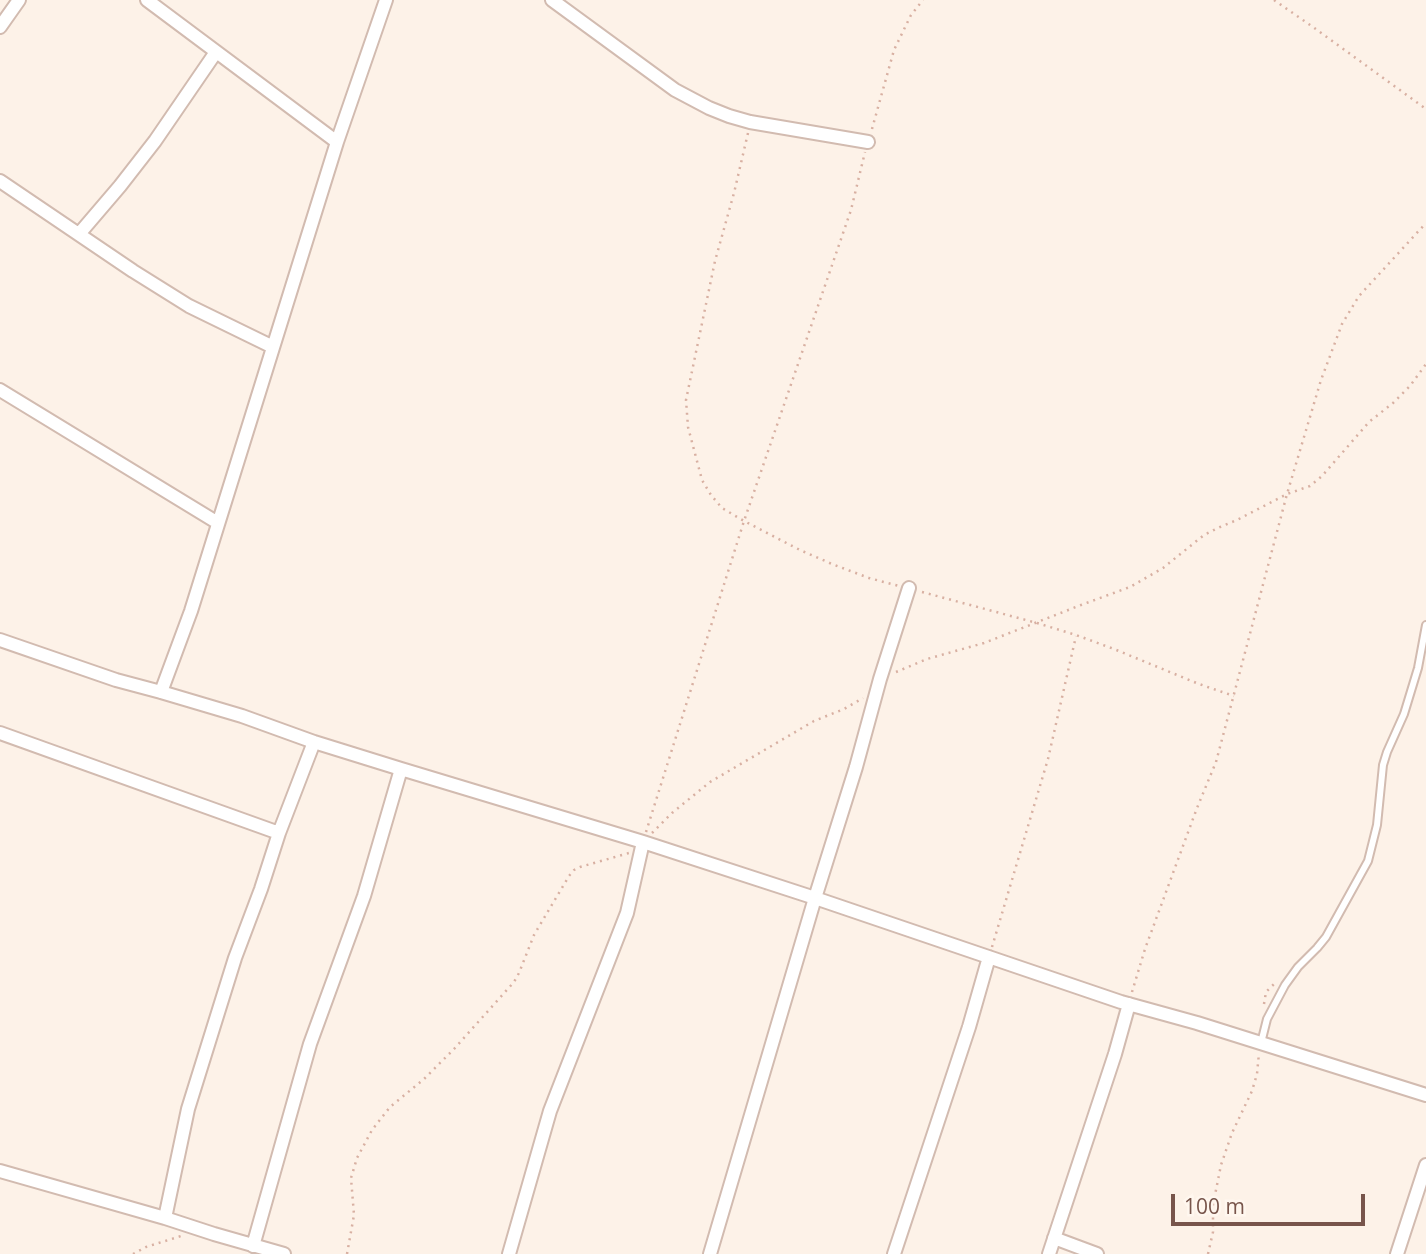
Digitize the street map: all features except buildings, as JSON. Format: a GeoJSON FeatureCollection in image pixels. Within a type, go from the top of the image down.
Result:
{"type":"FeatureCollection","features":[{"type":"Feature","properties":{"kind":"street"},"geometry":{"type":"LineString","coordinates":[[0,27],[19,0]]}},
{"type":"Feature","properties":{"kind":"street"},"geometry":{"type":"LineString","coordinates":[[146,0],[337,142]]}},
{"type":"Feature","properties":{"kind":"street"},"geometry":{"type":"LineString","coordinates":[[161,692],[191,611],[337,142],[387,0]]}},
{"type":"Feature","properties":{"kind":"street"},"geometry":{"type":"LineString","coordinates":[[552,0],[675,90],[709,108],[750,122],[868,142]]}},
{"type":"Feature","properties":{"kind":"street"},"geometry":{"type":"LineString","coordinates":[[79,234],[148,150],[216,52]]}},
{"type":"Feature","properties":{"kind":"street"},"geometry":{"type":"LineString","coordinates":[[0,181],[132,271],[189,306],[273,347]]}},
{"type":"Feature","properties":{"kind":"street"},"geometry":{"type":"LineString","coordinates":[[0,390],[218,523]]}},
{"type":"Feature","properties":{"kind":"street"},"geometry":{"type":"LineString","coordinates":[[710,1254],[909,588]]}},
{"type":"Feature","properties":{"kind":"street"},"geometry":{"type":"LineString","coordinates":[[0,640],[116,680],[242,716],[401,769],[643,842],[1129,1004],[1426,1095]]}},
{"type":"Feature","properties":{"kind":"street"},"geometry":{"type":"LineString","coordinates":[[0,733],[279,834]]}},
{"type":"Feature","properties":{"kind":"street"},"geometry":{"type":"LineString","coordinates":[[165,1217],[188,1109],[235,958],[314,741]]}},
{"type":"Feature","properties":{"kind":"street"},"geometry":{"type":"LineString","coordinates":[[253,1246],[310,1044],[363,896],[401,769]]}},
{"type":"Feature","properties":{"kind":"street"},"geometry":{"type":"LineString","coordinates":[[509,1254],[550,1111],[627,913],[643,842]]}},
{"type":"Feature","properties":{"kind":"street"},"geometry":{"type":"LineString","coordinates":[[894,1254],[965,1039],[989,957]]}},
{"type":"Feature","properties":{"kind":"street"},"geometry":{"type":"LineString","coordinates":[[1049,1254],[1129,1004]]}},
{"type":"Feature","properties":{"kind":"street"},"geometry":{"type":"LineString","coordinates":[[1397,1254],[1426,1165]]}},
{"type":"Feature","properties":{"kind":"street"},"geometry":{"type":"LineString","coordinates":[[0,1171],[165,1217],[284,1254]]}},
{"type":"Feature","properties":{"kind":"street"},"geometry":{"type":"LineString","coordinates":[[1054,1238],[1097,1254]]}},
{"type":"Feature","properties":{"kind":"lane"},"geometry":{"type":"LineString","coordinates":[[1261,1043],[1267,1019],[1285,985],[1326,937],[1368,861],[1377,825],[1383,765],[1404,714],[1426,630]]}},
{"type":"Feature","properties":{"kind":"path"},"geometry":{"type":"LineString","coordinates":[[643,842],[744,521],[851,210],[894,50],[911,15],[923,0]]}},
{"type":"Feature","properties":{"kind":"path"},"geometry":{"type":"LineString","coordinates":[[1274,0],[1426,109]]}},
{"type":"Feature","properties":{"kind":"path"},"geometry":{"type":"LineString","coordinates":[[750,122],[715,261],[686,400],[688,427],[702,480],[711,495],[722,508],[744,521],[832,564],[869,578],[1076,635],[1234,696]]}},
{"type":"Feature","properties":{"kind":"path"},"geometry":{"type":"LineString","coordinates":[[1129,1004],[1145,949],[1216,762],[1287,494],[1321,380],[1342,324],[1359,296],[1426,223]]}},
{"type":"Feature","properties":{"kind":"path"},"geometry":{"type":"LineString","coordinates":[[347,1254],[354,1215],[352,1171],[365,1141],[390,1107],[454,1049],[514,982],[534,936],[574,870],[625,855],[710,782],[814,721],[844,709],[899,670],[984,643],[1130,587],[1163,568],[1205,535],[1287,494],[1310,486],[1318,481],[1369,422],[1410,386],[1426,364]]}},
{"type":"Feature","properties":{"kind":"path"},"geometry":{"type":"LineString","coordinates":[[989,957],[1048,759],[1076,635]]}},
{"type":"Feature","properties":{"kind":"path"},"geometry":{"type":"LineString","coordinates":[[1208,1254],[1213,1232],[1213,1205],[1221,1165],[1232,1133],[1252,1091],[1261,1043]]}},
{"type":"Feature","properties":{"kind":"path"},"geometry":{"type":"LineString","coordinates":[[133,1254],[146,1247],[201,1230]]}}]}
